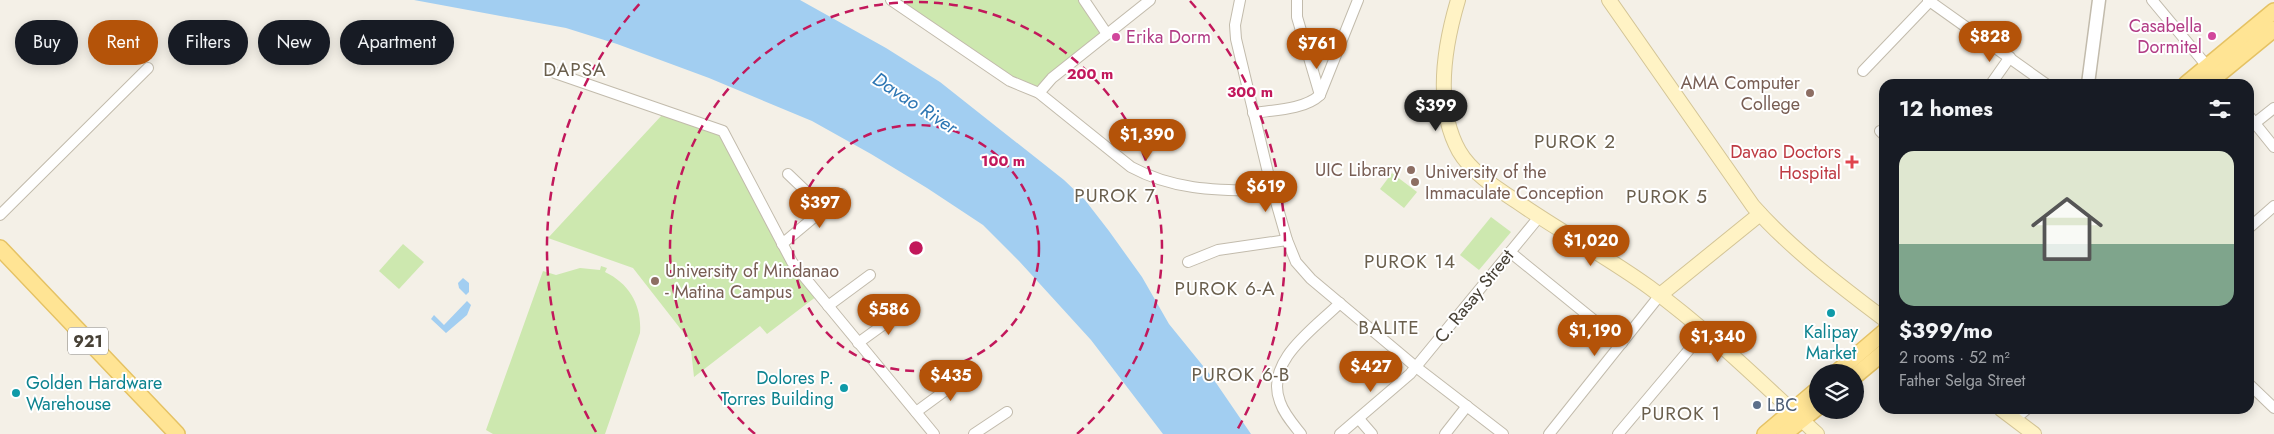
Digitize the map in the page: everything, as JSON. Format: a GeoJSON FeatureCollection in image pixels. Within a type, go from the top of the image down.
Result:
{"type":"FeatureCollection","features":[{"type":"Feature","properties":{"kind":"main road"},"geometry":{"type":"LineString","coordinates":[[1458,0],[1448,42],[1444,82],[1448,122],[1455,144],[1464,159],[1475,170],[1538,217],[1660,295],[1818,434]]}},
{"type":"Feature","properties":{"kind":"main road"},"geometry":{"type":"LineString","coordinates":[[1609,0],[1760,214],[1781,235],[1836,282],[1879,315]]}},
{"type":"Feature","properties":{"kind":"main road"},"geometry":{"type":"LineString","coordinates":[[2213,77],[2274,11]]}},
{"type":"Feature","properties":{"kind":"main road"},"geometry":{"type":"LineString","coordinates":[[2213,77],[2274,29]]}},
{"type":"Feature","properties":{"kind":"main road"},"geometry":{"type":"LineString","coordinates":[[1660,295],[1760,214]]}},
{"type":"Feature","properties":{"kind":"main road","name":"921"},"geometry":{"type":"LineString","coordinates":[[0,248],[177,434]]}},
{"type":"Feature","properties":{"kind":"main road"},"geometry":{"type":"LineString","coordinates":[[1846,364],[1879,336]]}},
{"type":"Feature","properties":{"kind":"main road"},"geometry":{"type":"LineString","coordinates":[[1864,369],[1879,356]]}},
{"type":"Feature","properties":{"kind":"main road"},"geometry":{"type":"LineString","coordinates":[[1784,434],[1809,401]]}},
{"type":"Feature","properties":{"kind":"main road"},"geometry":{"type":"LineString","coordinates":[[1765,434],[1797,415],[1809,410]]}},
{"type":"Feature","properties":{"kind":"main road"},"geometry":{"type":"LineString","coordinates":[[2008,414],[2034,434]]}},
{"type":"Feature","properties":{"kind":"street"},"geometry":{"type":"LineString","coordinates":[[1084,0],[1107,34]]}},
{"type":"Feature","properties":{"kind":"street"},"geometry":{"type":"LineString","coordinates":[[1038,93],[1052,78],[1150,0]]}},
{"type":"Feature","properties":{"kind":"street"},"geometry":{"type":"LineString","coordinates":[[1240,0],[1235,25],[1236,39],[1272,191],[1292,254],[1302,271],[1416,367],[1504,434]]}},
{"type":"Feature","properties":{"kind":"street"},"geometry":{"type":"LineString","coordinates":[[1297,0],[1297,17],[1320,95]]}},
{"type":"Feature","properties":{"kind":"street"},"geometry":{"type":"LineString","coordinates":[[1253,113],[1299,105],[1313,101],[1320,95],[1358,0]]}},
{"type":"Feature","properties":{"kind":"street"},"geometry":{"type":"LineString","coordinates":[[1863,71],[1929,0],[2039,79]]}},
{"type":"Feature","properties":{"kind":"street"},"geometry":{"type":"LineString","coordinates":[[2089,79],[2099,0]]}},
{"type":"Feature","properties":{"kind":"street"},"geometry":{"type":"LineString","coordinates":[[2152,0],[2213,77]]}},
{"type":"Feature","properties":{"kind":"street"},"geometry":{"type":"LineString","coordinates":[[899,2],[1010,81],[1038,93],[1131,166],[1156,179],[1192,188],[1272,191]]}},
{"type":"Feature","properties":{"kind":"street"},"geometry":{"type":"LineString","coordinates":[[1995,79],[2010,57]]}},
{"type":"Feature","properties":{"kind":"street"},"geometry":{"type":"LineString","coordinates":[[0,215],[148,68]]}},
{"type":"Feature","properties":{"kind":"street"},"geometry":{"type":"LineString","coordinates":[[555,73],[723,130],[792,262],[934,434]]}},
{"type":"Feature","properties":{"kind":"street"},"geometry":{"type":"LineString","coordinates":[[2254,119],[2274,108]]}},
{"type":"Feature","properties":{"kind":"street"},"geometry":{"type":"LineString","coordinates":[[2254,122],[2274,147]]}},
{"type":"Feature","properties":{"kind":"street"},"geometry":{"type":"LineString","coordinates":[[788,174],[811,196],[822,212]]}},
{"type":"Feature","properties":{"kind":"street"},"geometry":{"type":"LineString","coordinates":[[782,244],[842,194]]}},
{"type":"Feature","properties":{"kind":"street"},"geometry":{"type":"LineString","coordinates":[[2254,224],[2274,206]]}},
{"type":"Feature","properties":{"kind":"street","name":"C. Rasay Street"},"geometry":{"type":"LineString","coordinates":[[1340,434],[1400,385],[1538,217]]}},
{"type":"Feature","properties":{"kind":"street"},"geometry":{"type":"LineString","coordinates":[[1188,262],[1218,250],[1288,240]]}},
{"type":"Feature","properties":{"kind":"street"},"geometry":{"type":"LineString","coordinates":[[1510,252],[1622,343]]}},
{"type":"Feature","properties":{"kind":"street"},"geometry":{"type":"LineString","coordinates":[[828,306],[870,275]]}},
{"type":"Feature","properties":{"kind":"street"},"geometry":{"type":"LineString","coordinates":[[1549,434],[1660,295]]}},
{"type":"Feature","properties":{"kind":"street"},"geometry":{"type":"LineString","coordinates":[[1301,434],[1279,401],[1277,377],[1282,365],[1296,346],[1340,303]]}},
{"type":"Feature","properties":{"kind":"street"},"geometry":{"type":"LineString","coordinates":[[858,343],[905,309]]}},
{"type":"Feature","properties":{"kind":"street"},"geometry":{"type":"LineString","coordinates":[[1618,434],[1704,332]]}},
{"type":"Feature","properties":{"kind":"street"},"geometry":{"type":"LineString","coordinates":[[916,412],[972,371]]}},
{"type":"Feature","properties":{"kind":"street"},"geometry":{"type":"LineString","coordinates":[[2254,389],[2274,408]]}},
{"type":"Feature","properties":{"kind":"street"},"geometry":{"type":"LineString","coordinates":[[1445,434],[1467,406]]}},
{"type":"Feature","properties":{"kind":"street"},"geometry":{"type":"LineString","coordinates":[[974,434],[1007,412]]}},
{"type":"Feature","properties":{"kind":"street"},"geometry":{"type":"LineString","coordinates":[[2015,419],[2021,414]]}},
{"type":"Feature","properties":{"kind":"street"},"geometry":{"type":"LineString","coordinates":[[1359,419],[1372,434]]}},
{"type":"Feature","properties":{"kind":"green space"},"geometry":{"type":"Polygon","coordinates":[[[910,0],[1079,0],[1102,31],[1036,87],[1014,80],[906,5],[910,0]]]}},
{"type":"Feature","properties":{"kind":"green space"},"geometry":{"type":"Polygon","coordinates":[[[662,115],[720,133],[817,296],[767,334],[760,326],[694,377],[690,341],[633,268],[548,238],[662,115]]]}},
{"type":"Feature","properties":{"kind":"green space"},"geometry":{"type":"Polygon","coordinates":[[[1392,173],[1417,192],[1404,208],[1380,189],[1392,173]]]}},
{"type":"Feature","properties":{"kind":"green space"},"geometry":{"type":"Polygon","coordinates":[[[1491,217],[1511,232],[1479,270],[1460,255],[1491,217]]]}},
{"type":"Feature","properties":{"kind":"green space"},"geometry":{"type":"Polygon","coordinates":[[[403,244],[424,262],[399,289],[379,271],[403,244]]]}},
{"type":"Feature","properties":{"kind":"green space"},"geometry":{"type":"Polygon","coordinates":[[[601,266],[607,268],[605,272],[628,289],[636,305],[640,323],[640,333],[605,434],[493,434],[486,430],[543,271],[556,275],[580,268],[600,270],[601,266]]]}},
{"type":"Feature","properties":{"kind":"water","name":"Davao River"},"geometry":{"type":"Polygon","coordinates":[[[414,0],[800,0],[886,48],[940,82],[1064,180],[1085,200],[1142,277],[1169,324],[1212,377],[1251,434],[1163,434],[1091,340],[1019,261],[983,225],[927,188],[812,121],[709,78],[617,44],[566,28],[414,0]]]}},
{"type":"Feature","properties":{"kind":"water"},"geometry":{"type":"Polygon","coordinates":[[[463,278],[469,283],[469,292],[466,295],[459,288],[458,283],[463,278]]]}},
{"type":"Feature","properties":{"kind":"water"},"geometry":{"type":"Polygon","coordinates":[[[467,301],[471,305],[467,315],[446,333],[431,319],[434,315],[444,325],[467,301]]]}},
{"type":"Feature","properties":{"kind":"place","name":"Casabella Dormitel"},"geometry":{"type":"Point","coordinates":[2212,36]}},
{"type":"Feature","properties":{"kind":"place","name":"Erika Dorm"},"geometry":{"type":"Point","coordinates":[1116,37]}},
{"type":"Feature","properties":{"kind":"place","name":"AMA Computer College"},"geometry":{"type":"Point","coordinates":[1810,93]}},
{"type":"Feature","properties":{"kind":"place","name":"Davao Doctors Hospital"},"geometry":{"type":"Point","coordinates":[1852,162]}},
{"type":"Feature","properties":{"kind":"place","name":"UIC Library"},"geometry":{"type":"Point","coordinates":[1411,170]}},
{"type":"Feature","properties":{"kind":"place","name":"University of the Immaculate Conception"},"geometry":{"type":"Point","coordinates":[1415,182]}},
{"type":"Feature","properties":{"kind":"place","name":"University of Mindanao - Matina Campus"},"geometry":{"type":"Point","coordinates":[655,281]}},
{"type":"Feature","properties":{"kind":"place","name":"Kalipay Market"},"geometry":{"type":"Point","coordinates":[1831,313]}},
{"type":"Feature","properties":{"kind":"place","name":"Dolores P. Torres Building"},"geometry":{"type":"Point","coordinates":[844,388]}},
{"type":"Feature","properties":{"kind":"place","name":"Golden Hardware Warehouse"},"geometry":{"type":"Point","coordinates":[16,393]}},
{"type":"Feature","properties":{"kind":"place","name":"LBC"},"geometry":{"type":"Point","coordinates":[1757,405]}},
{"type":"Feature","properties":{"kind":"district","name":"DAPSA"},"geometry":{"type":"Point","coordinates":[575,69]}},
{"type":"Feature","properties":{"kind":"district","name":"PUROK 2"},"geometry":{"type":"Point","coordinates":[1575,141]}},
{"type":"Feature","properties":{"kind":"district","name":"PUROK 7"},"geometry":{"type":"Point","coordinates":[1115,195]}},
{"type":"Feature","properties":{"kind":"district","name":"PUROK 5"},"geometry":{"type":"Point","coordinates":[1667,196]}},
{"type":"Feature","properties":{"kind":"district","name":"PUROK 14"},"geometry":{"type":"Point","coordinates":[1410,261]}},
{"type":"Feature","properties":{"kind":"district","name":"PUROK 6-A"},"geometry":{"type":"Point","coordinates":[1225,288]}},
{"type":"Feature","properties":{"kind":"district","name":"BALITE"},"geometry":{"type":"Point","coordinates":[1389,327]}},
{"type":"Feature","properties":{"kind":"district","name":"PUROK 6-B"},"geometry":{"type":"Point","coordinates":[1241,374]}},
{"type":"Feature","properties":{"kind":"district","name":"PUROK 1"},"geometry":{"type":"Point","coordinates":[1681,413]}}]}
